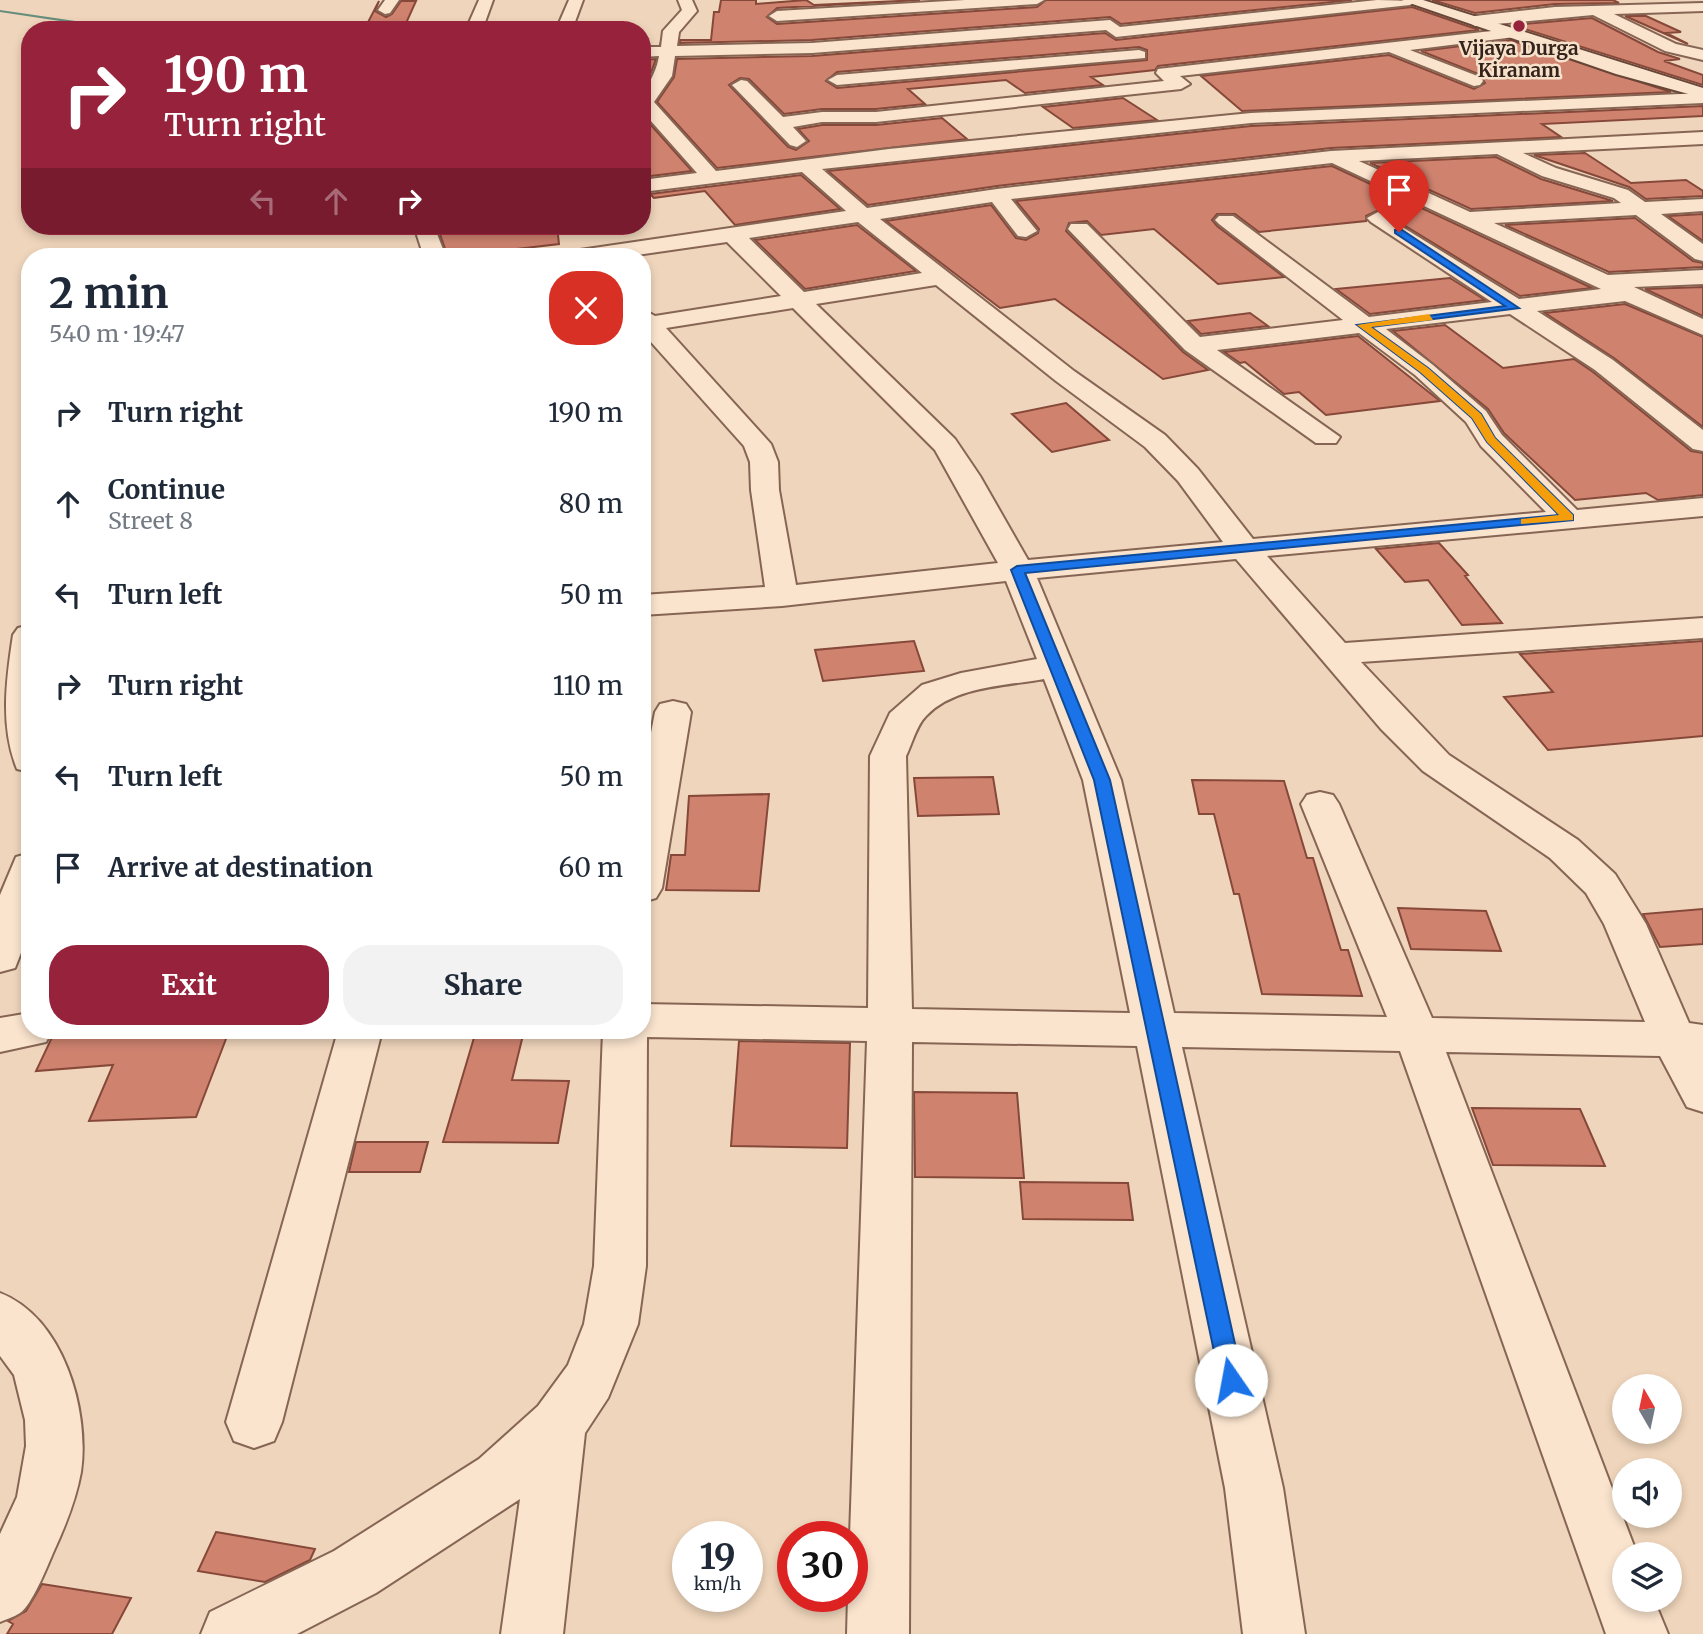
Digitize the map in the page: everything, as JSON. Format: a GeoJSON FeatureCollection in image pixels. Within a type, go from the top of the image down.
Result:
{"type":"FeatureCollection","features":[{"type":"Feature","properties":{"kind":"street"},"geometry":{"type":"LineString","coordinates":[[478,21],[486,0]]}},
{"type":"Feature","properties":{"kind":"street"},"geometry":{"type":"LineString","coordinates":[[568,21],[576,0]]}},
{"type":"Feature","properties":{"kind":"street"},"geometry":{"type":"LineString","coordinates":[[651,94],[664,76],[665,52],[671,31],[690,11],[685,0]]}},
{"type":"Feature","properties":{"kind":"street"},"geometry":{"type":"LineString","coordinates":[[844,0],[864,12]]}},
{"type":"Feature","properties":{"kind":"street"},"geometry":{"type":"LineString","coordinates":[[783,68],[777,49],[774,8],[864,12],[926,4],[1037,0]]}},
{"type":"Feature","properties":{"kind":"street"},"geometry":{"type":"LineString","coordinates":[[1273,0],[1474,81]]}},
{"type":"Feature","properties":{"kind":"street"},"geometry":{"type":"LineString","coordinates":[[651,52],[777,49],[1209,22],[1409,0],[1703,86]]}},
{"type":"Feature","properties":{"kind":"street"},"geometry":{"type":"LineString","coordinates":[[1426,0],[1508,34],[1703,96]]}},
{"type":"Feature","properties":{"kind":"street"},"geometry":{"type":"LineString","coordinates":[[1568,0],[1671,48],[1703,55]]}},
{"type":"Feature","properties":{"kind":"street"},"geometry":{"type":"LineString","coordinates":[[1640,0],[1658,9]]}},
{"type":"Feature","properties":{"kind":"street"},"geometry":{"type":"LineString","coordinates":[[1498,5],[1522,15]]}},
{"type":"Feature","properties":{"kind":"street"},"geometry":{"type":"LineString","coordinates":[[779,123],[822,117],[876,117],[1181,84],[1139,55],[1095,8]]}},
{"type":"Feature","properties":{"kind":"street"},"geometry":{"type":"LineString","coordinates":[[1174,9],[1326,72]]}},
{"type":"Feature","properties":{"kind":"street"},"geometry":{"type":"LineString","coordinates":[[1480,21],[1593,10],[1698,10]]}},
{"type":"Feature","properties":{"kind":"street"},"geometry":{"type":"LineString","coordinates":[[1164,73],[1508,34]]}},
{"type":"Feature","properties":{"kind":"street"},"geometry":{"type":"LineString","coordinates":[[837,80],[1139,55]]}},
{"type":"Feature","properties":{"kind":"street"},"geometry":{"type":"LineString","coordinates":[[741,85],[864,216],[1065,376],[1155,441],[1188,475],[1245,550],[1394,721],[1436,763],[1564,849],[1601,884],[1689,1040],[1703,1094]]}},
{"type":"Feature","properties":{"kind":"street"},"geometry":{"type":"LineString","coordinates":[[651,185],[1251,118],[1492,110],[1703,96]]}},
{"type":"Feature","properties":{"kind":"street"},"geometry":{"type":"LineString","coordinates":[[651,110],[712,178]]}},
{"type":"Feature","properties":{"kind":"street"},"geometry":{"type":"LineString","coordinates":[[1492,110],[1545,146]]}},
{"type":"Feature","properties":{"kind":"street"},"geometry":{"type":"LineString","coordinates":[[1251,118],[1703,328]]}},
{"type":"Feature","properties":{"kind":"street"},"geometry":{"type":"LineString","coordinates":[[620,248],[733,235],[997,195],[1331,157],[1703,138]]}},
{"type":"Feature","properties":{"kind":"street"},"geometry":{"type":"LineString","coordinates":[[1497,148],[1527,164],[1621,194],[1703,254]]}},
{"type":"Feature","properties":{"kind":"street"},"geometry":{"type":"LineString","coordinates":[[997,195],[1026,230]]}},
{"type":"Feature","properties":{"kind":"street"},"geometry":{"type":"LineString","coordinates":[[1467,218],[1703,205]]}},
{"type":"Feature","properties":{"kind":"street"},"geometry":{"type":"LineString","coordinates":[[1378,218],[1604,365],[1703,443]]}},
{"type":"Feature","properties":{"kind":"street"},"geometry":{"type":"LineString","coordinates":[[1226,220],[1424,370],[1477,416],[1491,440],[1568,518]]}},
{"type":"Feature","properties":{"kind":"street"},"geometry":{"type":"LineString","coordinates":[[1079,229],[1194,345],[1326,437]]}},
{"type":"Feature","properties":{"kind":"street"},"geometry":{"type":"LineString","coordinates":[[733,235],[945,445],[966,476],[1017,570],[1058,666],[1102,780],[1158,1030],[1254,1488],[1274,1634]]}},
{"type":"Feature","properties":{"kind":"street"},"geometry":{"type":"LineString","coordinates":[[651,321],[942,277]]}},
{"type":"Feature","properties":{"kind":"street"},"geometry":{"type":"LineString","coordinates":[[1602,281],[1703,277]]}},
{"type":"Feature","properties":{"kind":"street"},"geometry":{"type":"LineString","coordinates":[[1194,345],[1632,293]]}},
{"type":"Feature","properties":{"kind":"street"},"geometry":{"type":"LineString","coordinates":[[651,329],[757,444],[764,462],[765,490],[782,596]]}},
{"type":"Feature","properties":{"kind":"street"},"geometry":{"type":"LineString","coordinates":[[651,604],[782,596],[1017,570],[1703,507]]}},
{"type":"Feature","properties":{"kind":"street"},"geometry":{"type":"LineString","coordinates":[[1338,654],[1703,628]]}},
{"type":"Feature","properties":{"kind":"street"},"geometry":{"type":"LineString","coordinates":[[878,1634],[890,1025],[888,756],[908,713],[934,692],[961,683],[1058,666]]}},
{"type":"Feature","properties":{"kind":"street"},"geometry":{"type":"LineString","coordinates":[[21,697],[18,718],[21,743]]}},
{"type":"Feature","properties":{"kind":"street"},"geometry":{"type":"LineString","coordinates":[[651,837],[673,712]]}},
{"type":"Feature","properties":{"kind":"street"},"geometry":{"type":"LineString","coordinates":[[1320,804],[1417,1035],[1612,1566]]}},
{"type":"Feature","properties":{"kind":"street"},"geometry":{"type":"LineString","coordinates":[[0,957],[21,893]]}},
{"type":"Feature","properties":{"kind":"street"},"geometry":{"type":"LineString","coordinates":[[651,1020],[1689,1040]]}},
{"type":"Feature","properties":{"kind":"street"},"geometry":{"type":"LineString","coordinates":[[0,1035],[21,1032]]}},
{"type":"Feature","properties":{"kind":"street"},"geometry":{"type":"LineString","coordinates":[[254,1422],[358,1039]]}},
{"type":"Feature","properties":{"kind":"street"},"geometry":{"type":"LineString","coordinates":[[232,1634],[366,1565],[499,1479],[558,1425],[589,1381],[611,1324],[620,1266],[625,1039]]}},
{"type":"Feature","properties":{"kind":"street"},"geometry":{"type":"LineString","coordinates":[[0,1317],[38,1364],[55,1418],[56,1461],[43,1510],[20,1561],[0,1591]]}},
{"type":"Feature","properties":{"kind":"street"},"geometry":{"type":"LineString","coordinates":[[532,1634],[558,1425]]}},
{"type":"Feature","properties":{"kind":"street"},"geometry":{"type":"LineString","coordinates":[[1629,1612],[1637,1634]]}},
{"type":"Feature","properties":{"kind":"building"},"geometry":{"type":"Polygon","coordinates":[[[721,0],[756,0],[756,4],[806,0],[814,5],[920,0],[777,8],[767,17],[777,24],[1037,7],[1046,0],[1352,0],[1121,24],[1110,17],[812,40],[680,43],[680,40],[711,40],[714,12],[719,12],[721,0]]]}},
{"type":"Feature","properties":{"kind":"building"},"geometry":{"type":"Polygon","coordinates":[[[1432,0],[1613,0],[1619,3],[1555,4],[1475,13],[1432,0]]]}},
{"type":"Feature","properties":{"kind":"building"},"geometry":{"type":"Polygon","coordinates":[[[379,1],[375,11],[386,17],[392,14],[401,1],[416,1],[407,21],[369,21],[379,1]]]}},
{"type":"Feature","properties":{"kind":"building"},"geometry":{"type":"Polygon","coordinates":[[[1412,7],[1479,30],[1158,66],[1155,70],[1091,77],[1103,85],[1025,93],[1006,80],[908,89],[925,104],[876,109],[822,109],[784,114],[749,79],[740,78],[729,85],[788,147],[796,150],[809,141],[798,129],[822,125],[876,125],[942,118],[967,139],[717,168],[657,102],[674,77],[677,59],[812,56],[1105,33],[1116,40],[1412,7]],[[1139,47],[837,72],[826,81],[837,88],[1147,60],[1147,50],[1139,47]]]}},
{"type":"Feature","properties":{"kind":"building"},"geometry":{"type":"Polygon","coordinates":[[[1625,16],[1646,16],[1681,32],[1666,33],[1688,44],[1625,16]]]}},
{"type":"Feature","properties":{"kind":"building"},"geometry":{"type":"Polygon","coordinates":[[[1592,18],[1658,52],[1680,59],[1664,61],[1703,75],[1703,85],[1512,25],[1592,18]]]}},
{"type":"Feature","properties":{"kind":"building"},"geometry":{"type":"Polygon","coordinates":[[[1510,40],[1671,92],[1242,111],[1201,76],[1389,55],[1474,89],[1485,83],[1481,75],[1421,51],[1510,40]]]}},
{"type":"Feature","properties":{"kind":"building"},"geometry":{"type":"Polygon","coordinates":[[[651,59],[656,59],[651,72],[651,59]]]}},
{"type":"Feature","properties":{"kind":"building"},"geometry":{"type":"Polygon","coordinates":[[[1123,98],[1157,120],[1073,128],[1043,107],[1123,98]]]}},
{"type":"Feature","properties":{"kind":"building"},"geometry":{"type":"Polygon","coordinates":[[[1703,106],[1703,116],[1542,124],[1561,137],[1331,148],[997,186],[868,205],[828,171],[1251,126],[1703,106]]]}},
{"type":"Feature","properties":{"kind":"building"},"geometry":{"type":"Polygon","coordinates":[[[651,125],[692,171],[651,176],[651,125]]]}},
{"type":"Feature","properties":{"kind":"building"},"geometry":{"type":"Polygon","coordinates":[[[1585,153],[1631,183],[1686,180],[1703,191],[1703,196],[1646,199],[1629,187],[1534,155],[1585,153]]]}},
{"type":"Feature","properties":{"kind":"building"},"geometry":{"type":"Polygon","coordinates":[[[1496,157],[1541,179],[1613,201],[1471,209],[1370,163],[1496,157]]]}},
{"type":"Feature","properties":{"kind":"building"},"geometry":{"type":"Polygon","coordinates":[[[1332,166],[1592,288],[1520,296],[1379,210],[1366,216],[1366,221],[1259,232],[1235,214],[1217,214],[1212,220],[1217,226],[1284,277],[1218,284],[1154,229],[1101,235],[1087,221],[1069,223],[1066,231],[1183,352],[1208,370],[1163,379],[1055,299],[1000,308],[886,221],[991,205],[1016,238],[1026,240],[1038,233],[1039,229],[1016,201],[1332,166]]]}},
{"type":"Feature","properties":{"kind":"building"},"geometry":{"type":"Polygon","coordinates":[[[801,175],[840,209],[735,225],[705,191],[654,198],[651,194],[801,175]]]}},
{"type":"Feature","properties":{"kind":"building"},"geometry":{"type":"Polygon","coordinates":[[[1703,214],[1703,241],[1668,216],[1703,214]]]}},
{"type":"Feature","properties":{"kind":"building"},"geometry":{"type":"Polygon","coordinates":[[[1635,218],[1693,261],[1703,263],[1703,267],[1609,272],[1505,225],[1635,218]]]}},
{"type":"Feature","properties":{"kind":"building"},"geometry":{"type":"Polygon","coordinates":[[[857,225],[916,271],[805,289],[755,240],[857,225]]]}},
{"type":"Feature","properties":{"kind":"building"},"geometry":{"type":"Polygon","coordinates":[[[440,235],[558,235],[559,244],[525,248],[445,248],[440,235]]]}},
{"type":"Feature","properties":{"kind":"building"},"geometry":{"type":"Polygon","coordinates":[[[1450,278],[1485,300],[1370,314],[1336,289],[1450,278]]]}},
{"type":"Feature","properties":{"kind":"building"},"geometry":{"type":"Polygon","coordinates":[[[1703,287],[1703,316],[1645,289],[1703,287]]]}},
{"type":"Feature","properties":{"kind":"building"},"geometry":{"type":"Polygon","coordinates":[[[1625,304],[1703,337],[1703,427],[1614,358],[1545,313],[1625,304]]]}},
{"type":"Feature","properties":{"kind":"building"},"geometry":{"type":"Polygon","coordinates":[[[1250,313],[1268,326],[1201,334],[1188,321],[1250,313]]]}},
{"type":"Feature","properties":{"kind":"building"},"geometry":{"type":"Polygon","coordinates":[[[1445,325],[1503,368],[1574,359],[1691,451],[1703,453],[1703,495],[1658,500],[1646,493],[1575,500],[1504,433],[1488,409],[1393,331],[1445,325]]]}},
{"type":"Feature","properties":{"kind":"building"},"geometry":{"type":"Polygon","coordinates":[[[1358,336],[1440,401],[1326,415],[1299,392],[1284,394],[1245,362],[1240,363],[1224,352],[1358,336]]]}},
{"type":"Feature","properties":{"kind":"building"},"geometry":{"type":"Polygon","coordinates":[[[1066,403],[1109,440],[1052,452],[1012,414],[1066,403]]]}},
{"type":"Feature","properties":{"kind":"building"},"geometry":{"type":"Polygon","coordinates":[[[1439,543],[1468,575],[1465,576],[1502,623],[1462,625],[1428,580],[1405,582],[1376,549],[1439,543]]]}},
{"type":"Feature","properties":{"kind":"building"},"geometry":{"type":"Polygon","coordinates":[[[914,641],[924,671],[823,681],[815,650],[914,641]]]}},
{"type":"Feature","properties":{"kind":"building"},"geometry":{"type":"Polygon","coordinates":[[[1703,641],[1703,736],[1548,750],[1504,697],[1553,692],[1520,654],[1703,641]]]}},
{"type":"Feature","properties":{"kind":"building"},"geometry":{"type":"Polygon","coordinates":[[[993,777],[999,814],[918,816],[914,778],[993,777]]]}},
{"type":"Feature","properties":{"kind":"building"},"geometry":{"type":"Polygon","coordinates":[[[1192,780],[1284,781],[1307,858],[1313,858],[1341,950],[1348,950],[1362,996],[1262,994],[1239,894],[1234,894],[1214,814],[1199,814],[1192,780]]]}},
{"type":"Feature","properties":{"kind":"building"},"geometry":{"type":"Polygon","coordinates":[[[769,794],[759,891],[666,890],[671,855],[685,855],[689,796],[769,794]]]}},
{"type":"Feature","properties":{"kind":"building"},"geometry":{"type":"Polygon","coordinates":[[[1398,908],[1486,911],[1501,951],[1411,949],[1398,908]]]}},
{"type":"Feature","properties":{"kind":"building"},"geometry":{"type":"Polygon","coordinates":[[[1703,909],[1703,944],[1660,947],[1643,914],[1703,909]]]}},
{"type":"Feature","properties":{"kind":"building"},"geometry":{"type":"Polygon","coordinates":[[[51,1039],[226,1039],[196,1117],[89,1121],[113,1065],[36,1071],[51,1039]]]}},
{"type":"Feature","properties":{"kind":"building"},"geometry":{"type":"Polygon","coordinates":[[[474,1039],[522,1039],[512,1080],[569,1081],[558,1143],[443,1142],[474,1039]]]}},
{"type":"Feature","properties":{"kind":"building"},"geometry":{"type":"Polygon","coordinates":[[[739,1041],[850,1043],[847,1148],[731,1146],[739,1041]]]}},
{"type":"Feature","properties":{"kind":"building"},"geometry":{"type":"Polygon","coordinates":[[[914,1092],[1017,1093],[1024,1178],[915,1177],[914,1092]]]}},
{"type":"Feature","properties":{"kind":"building"},"geometry":{"type":"Polygon","coordinates":[[[1472,1108],[1580,1109],[1605,1166],[1493,1165],[1472,1108]]]}},
{"type":"Feature","properties":{"kind":"building"},"geometry":{"type":"Polygon","coordinates":[[[356,1142],[428,1142],[420,1172],[349,1172],[356,1142]]]}},
{"type":"Feature","properties":{"kind":"building"},"geometry":{"type":"Polygon","coordinates":[[[1020,1182],[1128,1183],[1133,1220],[1023,1219],[1020,1182]]]}},
{"type":"Feature","properties":{"kind":"building"},"geometry":{"type":"Polygon","coordinates":[[[216,1532],[315,1549],[310,1560],[265,1582],[198,1571],[216,1532]]]}},
{"type":"Feature","properties":{"kind":"building"},"geometry":{"type":"Polygon","coordinates":[[[42,1584],[131,1598],[112,1634],[7,1634],[13,1624],[8,1621],[26,1611],[42,1584]]]}},
{"type":"Feature","properties":{"kind":"waterway"},"geometry":{"type":"LineString","coordinates":[[651,50],[660,48],[666,27],[686,13],[680,0]]}},
{"type":"Feature","properties":{"kind":"waterway"},"geometry":{"type":"LineString","coordinates":[[0,11],[68,21]]}},
{"type":"Feature","properties":{"kind":"slow traffic"},"geometry":{"type":"LineString","coordinates":[[1429,317],[1362,325],[1424,370],[1477,416],[1491,440],[1568,518],[1526,522]]}},
{"type":"Feature","properties":{"kind":"place","name":"Vijaya Durga Kiranam"},"geometry":{"type":"Point","coordinates":[1519,26]}},
{"type":"Feature","properties":{"kind":"route"},"geometry":{"type":"LineString","coordinates":[[1231,1380],[1158,1030],[1102,780],[1072,698],[1017,570],[1568,518],[1491,440],[1477,416],[1424,370],[1362,325],[1514,308],[1399,232]]}}]}
